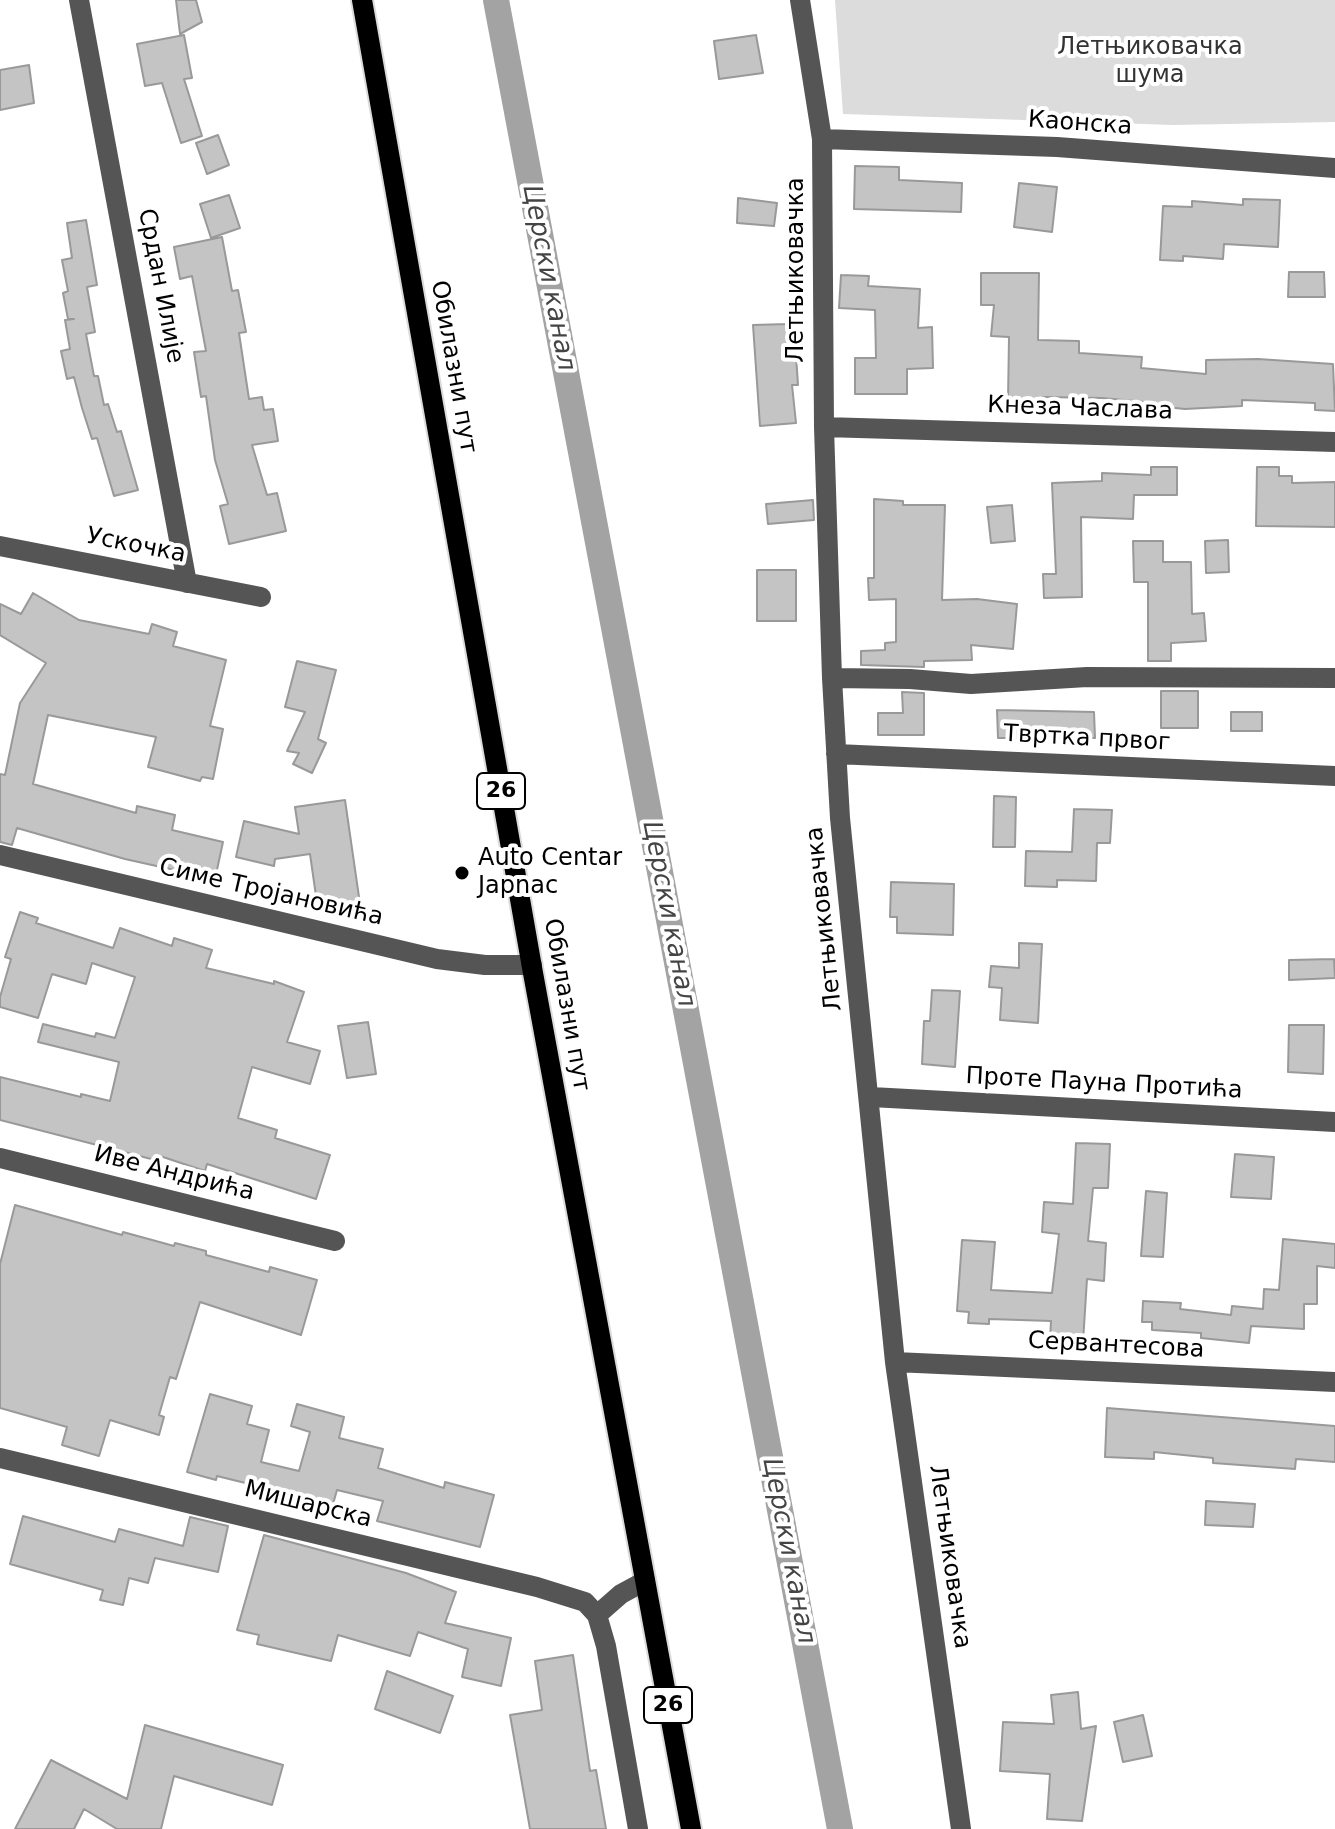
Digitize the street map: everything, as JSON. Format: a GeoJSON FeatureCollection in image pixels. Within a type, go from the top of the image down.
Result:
{"type":"FeatureCollection","features":[{"type":"Feature","properties":{"kind":"main road","name":"Обилазни пут"},"geometry":{"type":"LineString","coordinates":[[362,0],[532,965],[691,1829]]}},
{"type":"Feature","properties":{"kind":"street","name":"Срдан Илије"},"geometry":{"type":"LineString","coordinates":[[79,0],[187,583]]}},
{"type":"Feature","properties":{"kind":"street","name":"Летњиковачка"},"geometry":{"type":"LineString","coordinates":[[800,0],[822,139],[824,427],[840,818],[871,1097],[895,1362],[961,1829]]}},
{"type":"Feature","properties":{"kind":"street","name":"Каонска"},"geometry":{"type":"LineString","coordinates":[[822,139],[1057,147],[1335,168]]}},
{"type":"Feature","properties":{"kind":"street","name":"Кнеза Часлава"},"geometry":{"type":"LineString","coordinates":[[824,427],[1335,442]]}},
{"type":"Feature","properties":{"kind":"street","name":"Ускочка"},"geometry":{"type":"LineString","coordinates":[[0,546],[261,597]]}},
{"type":"Feature","properties":{"kind":"street"},"geometry":{"type":"LineString","coordinates":[[832,678],[971,684],[1087,677],[1335,678]]}},
{"type":"Feature","properties":{"kind":"street","name":"Твртка првог"},"geometry":{"type":"LineString","coordinates":[[836,754],[1335,776]]}},
{"type":"Feature","properties":{"kind":"street","name":"Симе Тројановића"},"geometry":{"type":"LineString","coordinates":[[0,855],[437,959],[485,965],[532,965]]}},
{"type":"Feature","properties":{"kind":"street","name":"Проте Пауна Протића"},"geometry":{"type":"LineString","coordinates":[[871,1097],[1335,1122]]}},
{"type":"Feature","properties":{"kind":"street","name":"Иве Андрића"},"geometry":{"type":"LineString","coordinates":[[0,1158],[335,1241]]}},
{"type":"Feature","properties":{"kind":"street","name":"Сервантесова"},"geometry":{"type":"LineString","coordinates":[[895,1362],[1335,1382]]}},
{"type":"Feature","properties":{"kind":"street","name":"Мишарска"},"geometry":{"type":"LineString","coordinates":[[0,1458],[571,1596],[585,1602],[597,1615]]}},
{"type":"Feature","properties":{"kind":"street"},"geometry":{"type":"LineString","coordinates":[[638,1829],[610,1666],[597,1615],[621,1594],[645,1581]]}},
{"type":"Feature","properties":{"kind":"green space","name":"Летњиковачка шума"},"geometry":{"type":"Polygon","coordinates":[[[835,0],[1335,0],[1335,122],[1173,125],[843,114],[835,0]]]}},
{"type":"Feature","properties":{"kind":"building"},"geometry":{"type":"Polygon","coordinates":[[[176,0],[196,0],[202,22],[180,34],[176,0]]]}},
{"type":"Feature","properties":{"kind":"building"},"geometry":{"type":"Polygon","coordinates":[[[184,35],[192,78],[184,79],[202,136],[181,143],[162,83],[145,86],[137,44],[184,35]]]}},
{"type":"Feature","properties":{"kind":"building"},"geometry":{"type":"Polygon","coordinates":[[[756,35],[763,73],[719,79],[714,41],[756,35]]]}},
{"type":"Feature","properties":{"kind":"building"},"geometry":{"type":"Polygon","coordinates":[[[29,65],[34,103],[0,110],[0,70],[29,65]]]}},
{"type":"Feature","properties":{"kind":"building"},"geometry":{"type":"Polygon","coordinates":[[[218,135],[229,165],[207,174],[196,143],[218,135]]]}},
{"type":"Feature","properties":{"kind":"building"},"geometry":{"type":"Polygon","coordinates":[[[855,166],[899,167],[899,180],[962,183],[961,212],[854,209],[855,166]]]}},
{"type":"Feature","properties":{"kind":"building"},"geometry":{"type":"Polygon","coordinates":[[[1019,183],[1057,187],[1052,232],[1014,227],[1019,183]]]}},
{"type":"Feature","properties":{"kind":"building"},"geometry":{"type":"Polygon","coordinates":[[[229,195],[240,228],[211,238],[200,204],[229,195]]]}},
{"type":"Feature","properties":{"kind":"building"},"geometry":{"type":"Polygon","coordinates":[[[738,198],[777,203],[774,226],[737,223],[738,198]]]}},
{"type":"Feature","properties":{"kind":"building"},"geometry":{"type":"Polygon","coordinates":[[[1243,199],[1280,200],[1278,247],[1224,244],[1223,259],[1183,256],[1183,261],[1160,260],[1163,206],[1192,207],[1192,201],[1243,205],[1243,199]]]}},
{"type":"Feature","properties":{"kind":"building"},"geometry":{"type":"Polygon","coordinates":[[[86,220],[97,285],[87,287],[95,332],[86,334],[94,376],[98,376],[104,405],[108,404],[117,432],[121,431],[138,490],[114,496],[97,438],[92,439],[74,377],[67,379],[61,351],[70,349],[65,320],[74,319],[68,319],[63,293],[68,291],[62,260],[72,258],[67,223],[86,220]]]}},
{"type":"Feature","properties":{"kind":"building"},"geometry":{"type":"Polygon","coordinates":[[[222,237],[232,291],[238,290],[246,332],[239,333],[249,399],[262,397],[264,410],[273,409],[278,441],[252,445],[267,495],[277,493],[286,531],[229,544],[220,506],[228,504],[215,460],[206,396],[201,397],[194,352],[206,351],[192,276],[180,279],[174,247],[222,237]]]}},
{"type":"Feature","properties":{"kind":"building"},"geometry":{"type":"Polygon","coordinates":[[[1289,272],[1324,272],[1325,297],[1288,297],[1289,272]]]}},
{"type":"Feature","properties":{"kind":"building"},"geometry":{"type":"Polygon","coordinates":[[[981,273],[1039,273],[1038,340],[1079,341],[1079,353],[1142,357],[1141,368],[1206,374],[1206,360],[1258,359],[1333,364],[1335,411],[1315,410],[1315,403],[1242,400],[1242,406],[1185,409],[1102,398],[1042,397],[1042,401],[1008,401],[1009,337],[991,336],[994,305],[981,305],[981,273]]]}},
{"type":"Feature","properties":{"kind":"building"},"geometry":{"type":"Polygon","coordinates":[[[841,275],[869,276],[868,286],[920,289],[918,328],[932,327],[933,368],[907,369],[907,394],[855,394],[855,358],[876,358],[875,310],[839,308],[841,275]]]}},
{"type":"Feature","properties":{"kind":"building"},"geometry":{"type":"Polygon","coordinates":[[[788,324],[789,355],[796,355],[798,385],[792,385],[796,423],[760,426],[753,325],[788,324]]]}},
{"type":"Feature","properties":{"kind":"building"},"geometry":{"type":"Polygon","coordinates":[[[1151,467],[1177,467],[1177,495],[1134,495],[1133,519],[1081,517],[1082,597],[1044,598],[1043,574],[1056,574],[1052,483],[1102,481],[1102,473],[1151,475],[1151,467]]]}},
{"type":"Feature","properties":{"kind":"building"},"geometry":{"type":"Polygon","coordinates":[[[1257,467],[1279,467],[1279,476],[1292,476],[1292,483],[1335,482],[1335,527],[1256,526],[1257,467]]]}},
{"type":"Feature","properties":{"kind":"building"},"geometry":{"type":"Polygon","coordinates":[[[874,499],[903,501],[903,505],[945,505],[942,600],[977,599],[1017,604],[1013,649],[971,645],[972,660],[924,661],[924,667],[861,665],[861,651],[885,650],[885,643],[896,642],[896,599],[869,600],[868,578],[874,578],[874,499]]]}},
{"type":"Feature","properties":{"kind":"building"},"geometry":{"type":"Polygon","coordinates":[[[813,500],[814,520],[768,524],[766,504],[813,500]]]}},
{"type":"Feature","properties":{"kind":"building"},"geometry":{"type":"Polygon","coordinates":[[[1012,505],[1015,541],[991,543],[987,507],[1012,505]]]}},
{"type":"Feature","properties":{"kind":"building"},"geometry":{"type":"Polygon","coordinates":[[[1228,540],[1229,572],[1206,573],[1205,541],[1228,540]]]}},
{"type":"Feature","properties":{"kind":"building"},"geometry":{"type":"Polygon","coordinates":[[[1133,541],[1163,541],[1163,562],[1191,562],[1192,614],[1204,613],[1206,641],[1171,643],[1171,661],[1148,661],[1148,582],[1134,582],[1133,541]]]}},
{"type":"Feature","properties":{"kind":"building"},"geometry":{"type":"Polygon","coordinates":[[[757,570],[796,570],[796,621],[757,621],[757,570]]]}},
{"type":"Feature","properties":{"kind":"building"},"geometry":{"type":"Polygon","coordinates":[[[33,593],[79,620],[149,634],[152,624],[177,632],[173,646],[226,660],[210,726],[223,729],[213,779],[202,777],[200,781],[148,767],[156,737],[48,715],[33,784],[136,813],[137,806],[175,815],[172,830],[223,842],[215,879],[125,859],[17,828],[12,845],[0,842],[0,774],[5,775],[20,703],[46,663],[0,635],[0,604],[21,614],[33,593]]]}},
{"type":"Feature","properties":{"kind":"building"},"geometry":{"type":"Polygon","coordinates":[[[297,661],[336,670],[318,739],[326,743],[312,773],[293,764],[299,753],[287,751],[305,712],[285,707],[297,661]]]}},
{"type":"Feature","properties":{"kind":"building"},"geometry":{"type":"Polygon","coordinates":[[[1161,691],[1198,691],[1198,728],[1161,728],[1161,691]]]}},
{"type":"Feature","properties":{"kind":"building"},"geometry":{"type":"Polygon","coordinates":[[[902,692],[924,693],[924,735],[878,735],[878,713],[903,713],[902,692]]]}},
{"type":"Feature","properties":{"kind":"building"},"geometry":{"type":"Polygon","coordinates":[[[997,710],[1094,712],[1095,738],[998,738],[997,710]]]}},
{"type":"Feature","properties":{"kind":"building"},"geometry":{"type":"Polygon","coordinates":[[[1231,712],[1262,712],[1262,731],[1231,731],[1231,712]]]}},
{"type":"Feature","properties":{"kind":"building"},"geometry":{"type":"Polygon","coordinates":[[[994,796],[1016,797],[1015,847],[993,847],[994,796]]]}},
{"type":"Feature","properties":{"kind":"building"},"geometry":{"type":"Polygon","coordinates":[[[345,800],[360,904],[328,909],[327,901],[317,903],[310,854],[275,859],[274,866],[236,857],[244,821],[299,834],[295,807],[345,800]]]}},
{"type":"Feature","properties":{"kind":"building"},"geometry":{"type":"Polygon","coordinates":[[[1074,809],[1112,810],[1110,843],[1097,843],[1096,881],[1057,880],[1057,887],[1025,886],[1026,851],[1072,852],[1074,809]]]}},
{"type":"Feature","properties":{"kind":"building"},"geometry":{"type":"Polygon","coordinates":[[[891,882],[954,884],[953,935],[897,933],[897,917],[890,917],[891,882]]]}},
{"type":"Feature","properties":{"kind":"building"},"geometry":{"type":"Polygon","coordinates":[[[20,912],[38,918],[36,923],[113,948],[120,928],[172,946],[174,938],[212,950],[206,968],[274,984],[274,981],[304,992],[287,1042],[320,1051],[310,1084],[252,1067],[238,1118],[277,1130],[275,1138],[330,1155],[316,1199],[207,1164],[205,1171],[157,1155],[155,1160],[0,1120],[0,1077],[110,1101],[119,1062],[38,1042],[43,1024],[95,1037],[96,1033],[115,1038],[135,977],[92,963],[86,984],[52,974],[38,1018],[0,1007],[11,959],[5,957],[20,912]]]}},
{"type":"Feature","properties":{"kind":"building"},"geometry":{"type":"Polygon","coordinates":[[[1019,943],[1042,944],[1038,1023],[1000,1020],[1002,988],[989,987],[991,966],[1019,968],[1019,943]]]}},
{"type":"Feature","properties":{"kind":"building"},"geometry":{"type":"Polygon","coordinates":[[[1334,959],[1335,978],[1289,980],[1289,960],[1334,959]]]}},
{"type":"Feature","properties":{"kind":"building"},"geometry":{"type":"Polygon","coordinates":[[[932,990],[960,991],[955,1067],[922,1064],[924,1021],[930,1021],[932,990]]]}},
{"type":"Feature","properties":{"kind":"building"},"geometry":{"type":"Polygon","coordinates":[[[368,1022],[376,1074],[347,1078],[338,1026],[368,1022]]]}},
{"type":"Feature","properties":{"kind":"building"},"geometry":{"type":"Polygon","coordinates":[[[1289,1025],[1324,1025],[1323,1074],[1288,1072],[1289,1025]]]}},
{"type":"Feature","properties":{"kind":"building"},"geometry":{"type":"Polygon","coordinates":[[[1076,1143],[1110,1144],[1108,1188],[1093,1188],[1088,1241],[1106,1243],[1104,1281],[1087,1279],[1083,1342],[1050,1340],[1051,1321],[989,1319],[989,1324],[968,1323],[969,1312],[957,1311],[962,1240],[995,1242],[991,1290],[1052,1293],[1059,1234],[1042,1232],[1044,1202],[1073,1204],[1076,1143]]]}},
{"type":"Feature","properties":{"kind":"building"},"geometry":{"type":"Polygon","coordinates":[[[1235,1154],[1274,1157],[1271,1199],[1231,1197],[1235,1154]]]}},
{"type":"Feature","properties":{"kind":"building"},"geometry":{"type":"Polygon","coordinates":[[[1146,1191],[1167,1193],[1163,1257],[1141,1256],[1146,1191]]]}},
{"type":"Feature","properties":{"kind":"building"},"geometry":{"type":"Polygon","coordinates":[[[15,1205],[122,1235],[123,1232],[206,1251],[206,1255],[269,1272],[270,1267],[317,1280],[301,1335],[200,1302],[176,1379],[170,1377],[159,1415],[164,1417],[159,1435],[110,1420],[99,1456],[62,1445],[67,1427],[0,1408],[0,1264],[15,1205]]]}},
{"type":"Feature","properties":{"kind":"building"},"geometry":{"type":"Polygon","coordinates":[[[1283,1239],[1335,1244],[1335,1268],[1317,1266],[1317,1304],[1304,1304],[1304,1329],[1251,1326],[1249,1343],[1201,1338],[1201,1333],[1152,1330],[1152,1322],[1142,1322],[1143,1301],[1181,1303],[1180,1309],[1231,1315],[1232,1306],[1263,1309],[1264,1289],[1279,1290],[1283,1239]]]}},
{"type":"Feature","properties":{"kind":"building"},"geometry":{"type":"Polygon","coordinates":[[[210,1394],[252,1406],[247,1424],[269,1430],[261,1462],[299,1471],[310,1432],[291,1426],[297,1404],[344,1417],[339,1438],[383,1449],[378,1468],[444,1488],[445,1482],[494,1495],[480,1547],[377,1521],[383,1501],[337,1490],[331,1511],[293,1501],[294,1495],[187,1472],[210,1394]]]}},
{"type":"Feature","properties":{"kind":"building"},"geometry":{"type":"Polygon","coordinates":[[[1107,1408],[1335,1426],[1335,1462],[1296,1459],[1295,1469],[1213,1463],[1213,1458],[1154,1452],[1154,1459],[1105,1457],[1107,1408]]]}},
{"type":"Feature","properties":{"kind":"building"},"geometry":{"type":"Polygon","coordinates":[[[1206,1501],[1255,1504],[1253,1527],[1205,1525],[1206,1501]]]}},
{"type":"Feature","properties":{"kind":"building"},"geometry":{"type":"Polygon","coordinates":[[[23,1516],[115,1542],[119,1529],[183,1546],[190,1517],[228,1526],[218,1572],[155,1558],[148,1583],[129,1578],[123,1605],[100,1600],[103,1590],[10,1564],[23,1516]]]}},
{"type":"Feature","properties":{"kind":"building"},"geometry":{"type":"Polygon","coordinates":[[[264,1535],[406,1573],[456,1592],[445,1623],[511,1638],[501,1686],[462,1677],[468,1649],[418,1632],[410,1656],[338,1635],[331,1661],[257,1644],[259,1635],[237,1630],[264,1535]]]}},
{"type":"Feature","properties":{"kind":"building"},"geometry":{"type":"Polygon","coordinates":[[[573,1655],[590,1771],[596,1770],[606,1829],[530,1829],[510,1715],[542,1710],[535,1661],[573,1655]]]}},
{"type":"Feature","properties":{"kind":"building"},"geometry":{"type":"Polygon","coordinates":[[[387,1671],[453,1696],[440,1733],[375,1709],[387,1671]]]}},
{"type":"Feature","properties":{"kind":"building"},"geometry":{"type":"Polygon","coordinates":[[[1078,1692],[1081,1729],[1096,1726],[1082,1821],[1047,1819],[1050,1774],[1000,1771],[1003,1722],[1054,1724],[1051,1695],[1078,1692]]]}},
{"type":"Feature","properties":{"kind":"building"},"geometry":{"type":"Polygon","coordinates":[[[1143,1715],[1152,1756],[1123,1762],[1114,1722],[1143,1715]]]}},
{"type":"Feature","properties":{"kind":"building"},"geometry":{"type":"Polygon","coordinates":[[[145,1725],[283,1765],[272,1805],[174,1776],[161,1829],[117,1829],[84,1809],[74,1829],[15,1829],[51,1760],[127,1799],[145,1725]]]}},
{"type":"Feature","properties":{"kind":"waterway","name":"Церски канал"},"geometry":{"type":"LineString","coordinates":[[496,0],[840,1829]]}},
{"type":"Feature","properties":{"kind":"place","name":"Auto Centar Japnac"},"geometry":{"type":"Point","coordinates":[462,873]}}]}
